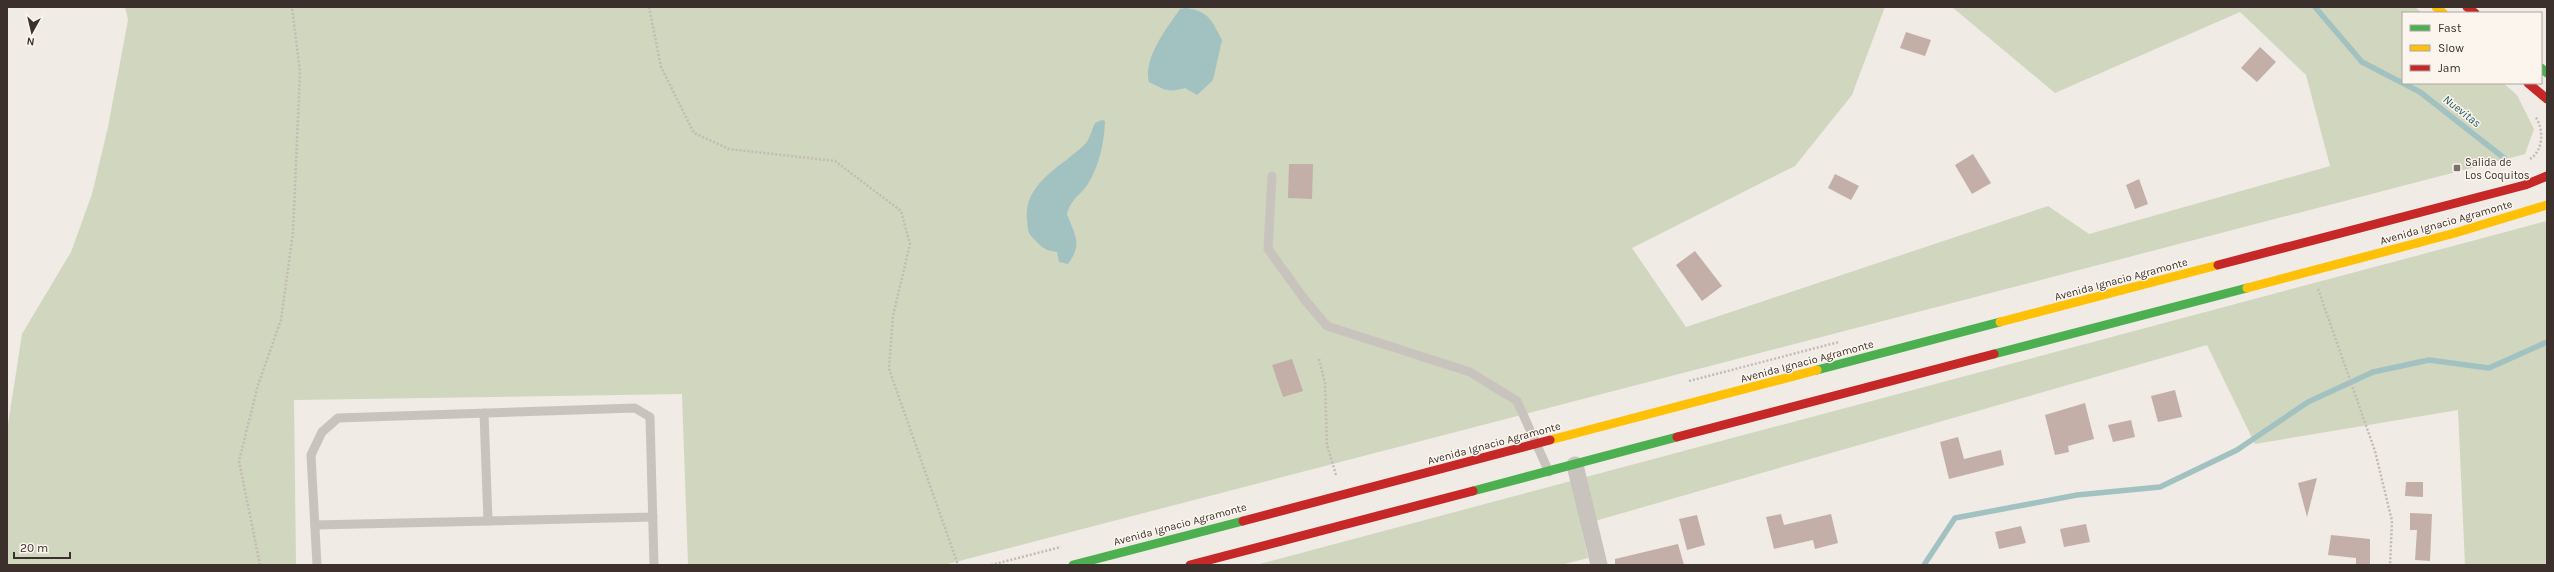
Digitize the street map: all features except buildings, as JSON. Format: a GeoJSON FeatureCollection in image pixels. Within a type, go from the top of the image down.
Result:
{"type":"FeatureCollection","features":[{"type":"Feature","properties":{"kind":"main road"},"geometry":{"type":"LineString","coordinates":[[2529,84],[2547,99]]}},
{"type":"Feature","properties":{"kind":"main road","name":"Avenida Ignacio Agramonte"},"geometry":{"type":"LineString","coordinates":[[1073,565],[2518,187],[2546,176]]}},
{"type":"Feature","properties":{"kind":"main road","name":"Avenida Ignacio Agramonte"},"geometry":{"type":"LineString","coordinates":[[1190,565],[1575,466],[2455,233],[2547,204]]}},
{"type":"Feature","properties":{"kind":"street"},"geometry":{"type":"LineString","coordinates":[[1575,466],[1599,565]]}},
{"type":"Feature","properties":{"kind":"lane"},"geometry":{"type":"LineString","coordinates":[[1272,176],[1268,249],[1305,300],[1327,326],[1470,372],[1517,401],[1535,444],[1549,472]]}},
{"type":"Feature","properties":{"kind":"lane"},"geometry":{"type":"LineString","coordinates":[[317,565],[311,456],[322,432],[338,418],[635,408],[650,417],[654,565]]}},
{"type":"Feature","properties":{"kind":"lane"},"geometry":{"type":"LineString","coordinates":[[484,413],[488,521]]}},
{"type":"Feature","properties":{"kind":"lane"},"geometry":{"type":"LineString","coordinates":[[315,525],[653,517]]}},
{"type":"Feature","properties":{"kind":"path"},"geometry":{"type":"LineString","coordinates":[[260,565],[239,461],[258,385],[281,320],[293,232],[300,72],[292,7]]}},
{"type":"Feature","properties":{"kind":"path"},"geometry":{"type":"LineString","coordinates":[[649,7],[660,67],[694,133],[729,149],[836,162],[901,211],[910,244],[892,316],[890,369],[958,565]]}},
{"type":"Feature","properties":{"kind":"path"},"geometry":{"type":"LineString","coordinates":[[2312,271],[2375,451],[2392,521],[2390,565]]}},
{"type":"Feature","properties":{"kind":"path"},"geometry":{"type":"LineString","coordinates":[[1319,359],[1325,383],[1327,445],[1342,495]]}},
{"type":"Feature","properties":{"kind":"green space"},"geometry":{"type":"Polygon","coordinates":[[[125,7],[1885,7],[1852,95],[1795,166],[1632,248],[1686,327],[2048,206],[2089,234],[2330,166],[2306,75],[2240,12],[2055,93],[1952,7],[2415,7],[2421,12],[2402,12],[2402,84],[2504,84],[2517,95],[2534,129],[2525,154],[944,565],[688,565],[682,394],[294,400],[296,565],[7,565],[7,431],[22,334],[71,252],[92,194],[108,127],[128,20],[125,7]]]}},
{"type":"Feature","properties":{"kind":"green space"},"geometry":{"type":"Polygon","coordinates":[[[2547,221],[2547,565],[2465,565],[2458,410],[2255,444],[2207,345],[1581,525],[1588,558],[1561,565],[1256,565],[2547,221]]]}},
{"type":"Feature","properties":{"kind":"water"},"geometry":{"type":"Polygon","coordinates":[[[1180,9],[1194,9],[1205,14],[1212,22],[1222,40],[1213,80],[1197,95],[1185,88],[1167,90],[1149,82],[1149,63],[1157,44],[1180,9]]]}},
{"type":"Feature","properties":{"kind":"water"},"geometry":{"type":"Polygon","coordinates":[[[1102,120],[1105,121],[1104,137],[1096,169],[1088,184],[1073,200],[1067,214],[1076,239],[1073,257],[1068,264],[1059,262],[1057,252],[1043,248],[1029,233],[1027,207],[1031,195],[1038,185],[1086,143],[1095,123],[1102,120]]]}},
{"type":"Feature","properties":{"kind":"waterway","name":"Nuevitas"},"geometry":{"type":"LineString","coordinates":[[2315,7],[2362,62],[2402,83]]}},
{"type":"Feature","properties":{"kind":"waterway","name":"Nuevitas"},"geometry":{"type":"LineString","coordinates":[[2405,84],[2420,92],[2504,158]]}},
{"type":"Feature","properties":{"kind":"waterway"},"geometry":{"type":"LineString","coordinates":[[1924,565],[1955,518],[2077,495],[2160,487],[2237,450],[2308,402],[2373,372],[2429,360],[2489,368],[2547,342]]}},
{"type":"Feature","properties":{"kind":"traffic: fast"},"geometry":{"type":"LineString","coordinates":[[2542,69],[2547,73]]}},
{"type":"Feature","properties":{"kind":"traffic: fast"},"geometry":{"type":"LineString","coordinates":[[1994,354],[2247,288]]}},
{"type":"Feature","properties":{"kind":"traffic: fast"},"geometry":{"type":"LineString","coordinates":[[1817,370],[2000,322]]}},
{"type":"Feature","properties":{"kind":"traffic: fast"},"geometry":{"type":"LineString","coordinates":[[1473,491],[1677,437]]}},
{"type":"Feature","properties":{"kind":"traffic: fast"},"geometry":{"type":"LineString","coordinates":[[1073,565],[1243,521]]}},
{"type":"Feature","properties":{"kind":"traffic: slow"},"geometry":{"type":"LineString","coordinates":[[2436,7],[2442,12]]}},
{"type":"Feature","properties":{"kind":"traffic: slow"},"geometry":{"type":"LineString","coordinates":[[2247,288],[2455,233],[2547,205]]}},
{"type":"Feature","properties":{"kind":"traffic: slow"},"geometry":{"type":"LineString","coordinates":[[2000,322],[2218,265]]}},
{"type":"Feature","properties":{"kind":"traffic: slow"},"geometry":{"type":"LineString","coordinates":[[1550,440],[1817,370]]}},
{"type":"Feature","properties":{"kind":"traffic: jam"},"geometry":{"type":"LineString","coordinates":[[2467,7],[2474,12]]}},
{"type":"Feature","properties":{"kind":"traffic: jam"},"geometry":{"type":"LineString","coordinates":[[2529,84],[2547,99]]}},
{"type":"Feature","properties":{"kind":"traffic: jam"},"geometry":{"type":"LineString","coordinates":[[2218,265],[2525,185],[2547,176]]}},
{"type":"Feature","properties":{"kind":"traffic: jam"},"geometry":{"type":"LineString","coordinates":[[1677,437],[1994,354]]}},
{"type":"Feature","properties":{"kind":"traffic: jam"},"geometry":{"type":"LineString","coordinates":[[1243,521],[1550,440]]}},
{"type":"Feature","properties":{"kind":"traffic: jam"},"geometry":{"type":"LineString","coordinates":[[1190,565],[1473,491]]}},
{"type":"Feature","properties":{"kind":"place","name":"Salida de Los Coquitos"},"geometry":{"type":"Point","coordinates":[2457,168]}}]}
